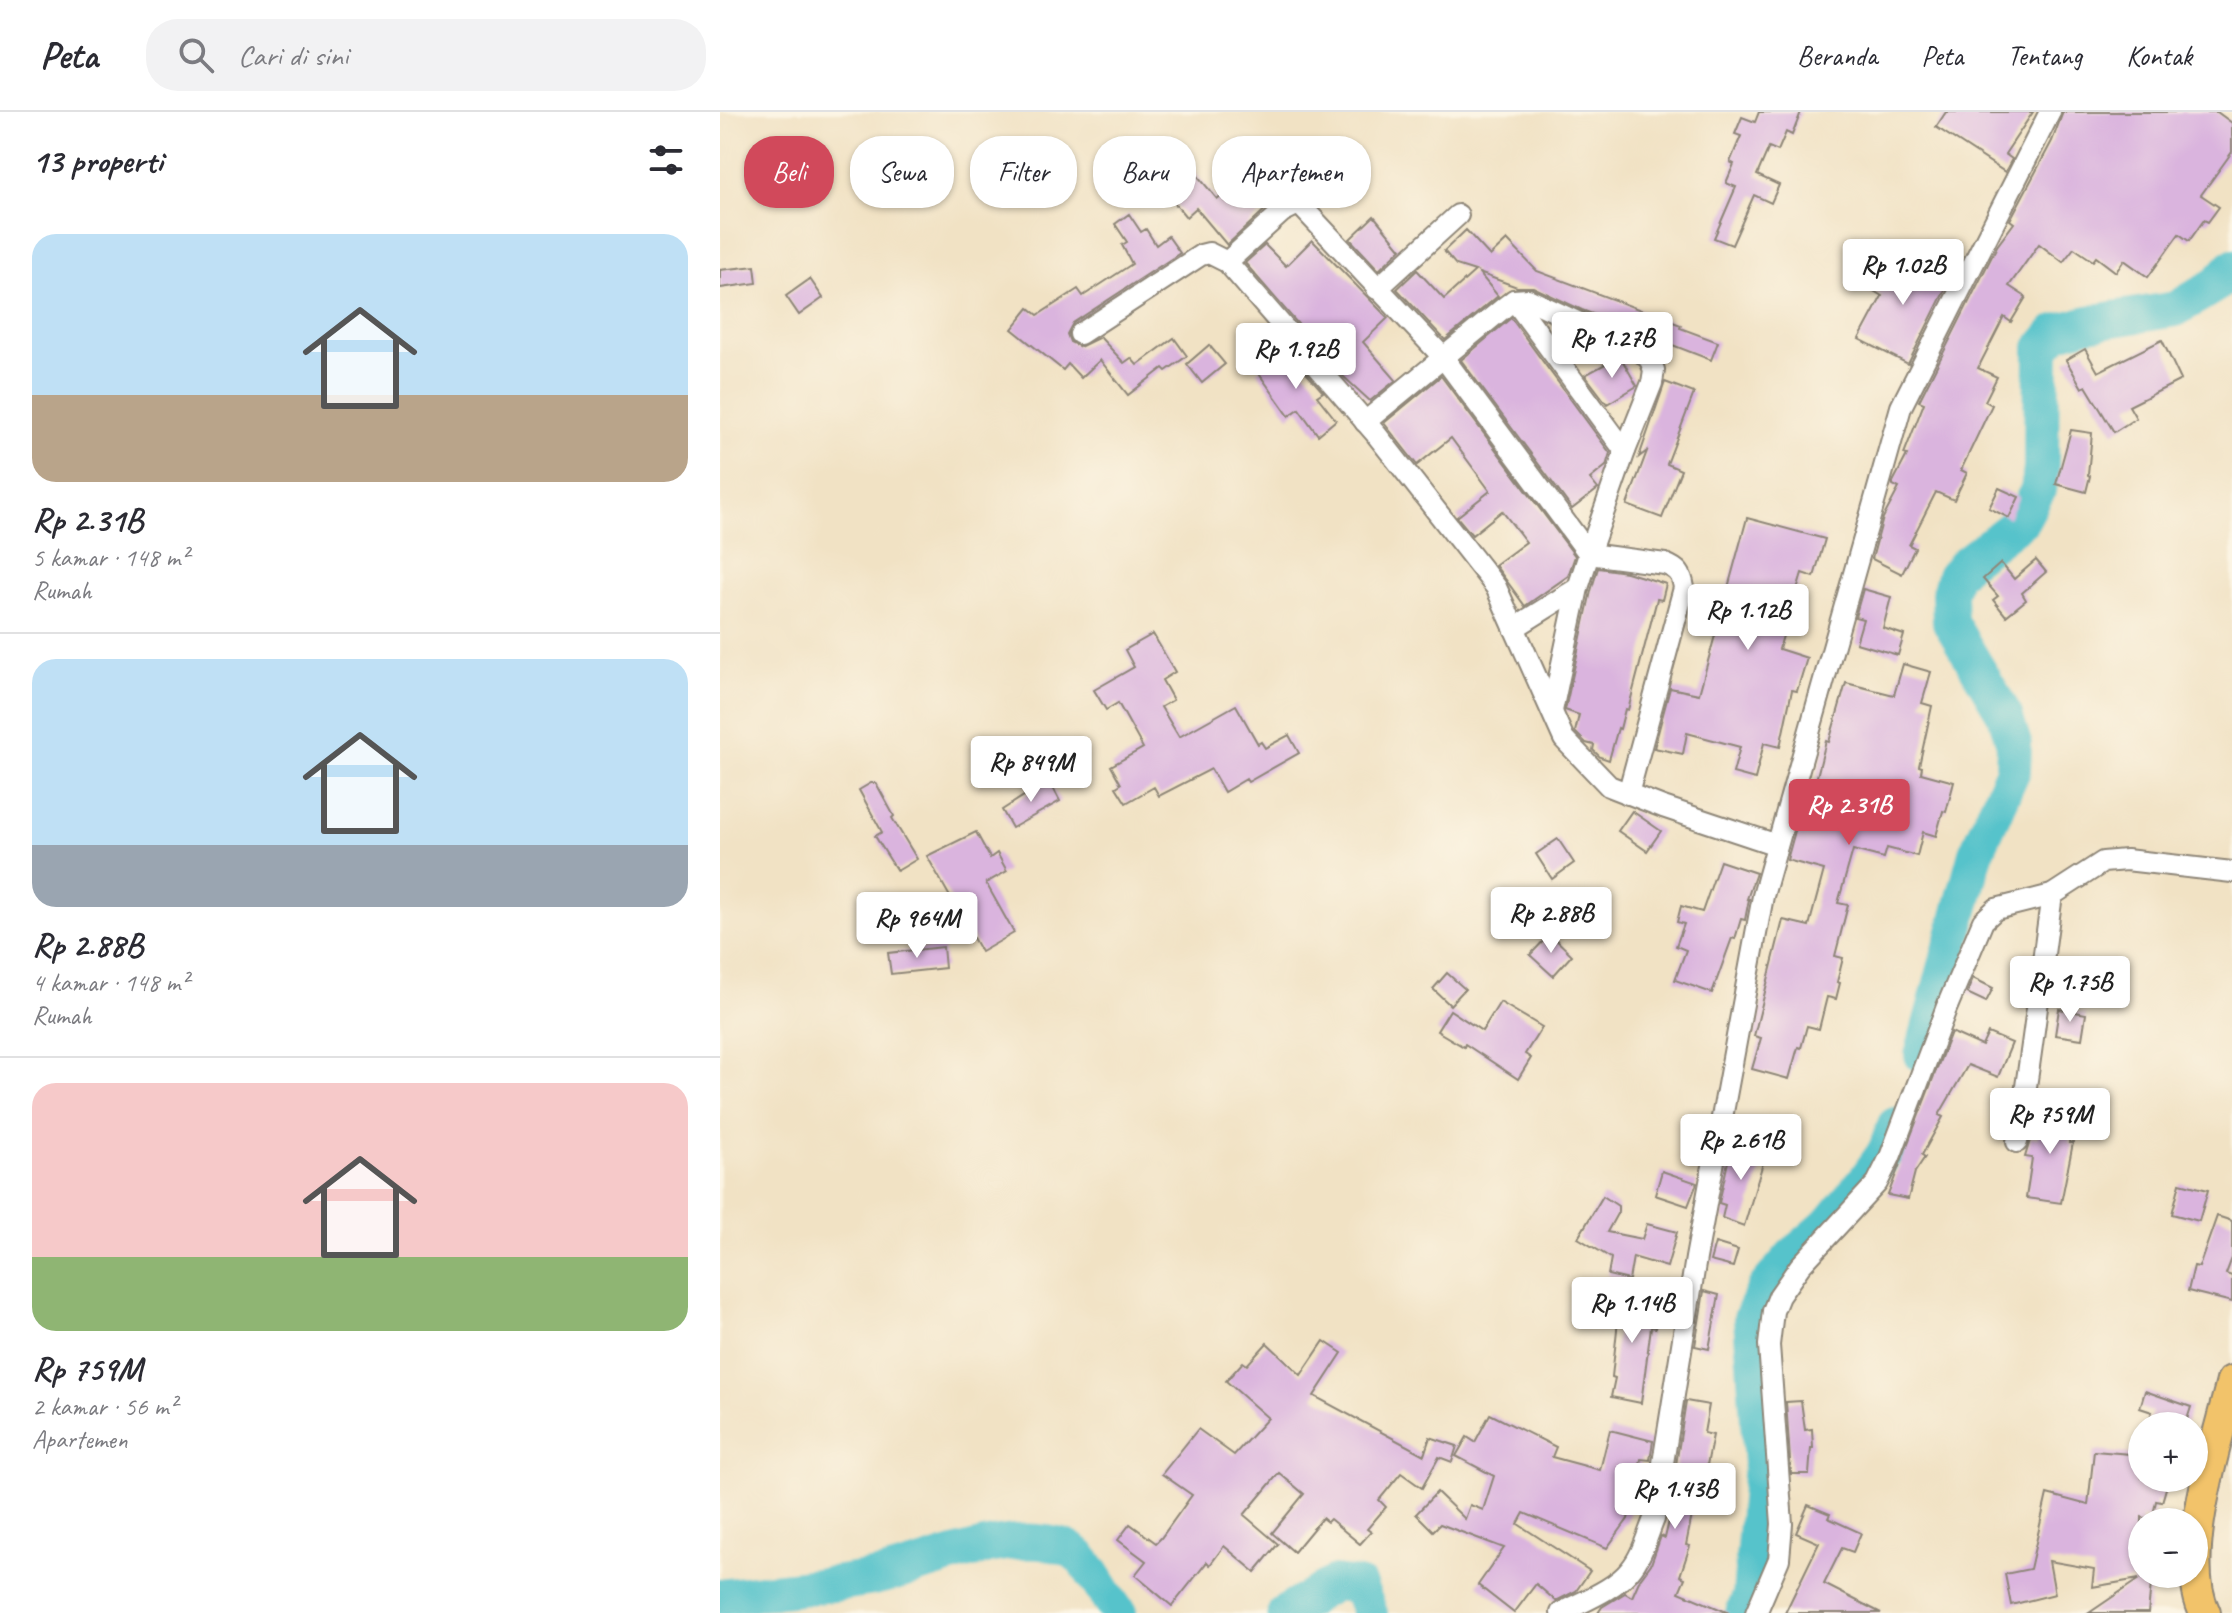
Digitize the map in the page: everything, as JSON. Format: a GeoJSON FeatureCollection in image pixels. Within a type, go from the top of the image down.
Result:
{"type":"FeatureCollection","features":[{"type":"Feature","properties":{"kind":"main road"},"geometry":{"type":"LineString","coordinates":[[2205,1613],[2200,1603],[2196,1575],[2199,1517],[2232,1381]]}},
{"type":"Feature","properties":{"kind":"street"},"geometry":{"type":"LineString","coordinates":[[1561,1613],[1610,1587],[1629,1572],[1641,1553],[1654,1519],[1696,1258],[1763,896],[1777,845],[1901,407],[2050,112]]}},
{"type":"Feature","properties":{"kind":"street"},"geometry":{"type":"LineString","coordinates":[[1227,262],[1282,212],[1296,205],[1307,212],[1443,357],[1589,554],[1676,568],[1682,576],[1684,588],[1628,794]]}},
{"type":"Feature","properties":{"kind":"street"},"geometry":{"type":"LineString","coordinates":[[1377,289],[1458,215]]}},
{"type":"Feature","properties":{"kind":"street"},"geometry":{"type":"LineString","coordinates":[[1080,334],[1201,255],[1209,253],[1227,262],[1365,422],[1496,587],[1564,739],[1609,786],[1777,845]]}},
{"type":"Feature","properties":{"kind":"street"},"geometry":{"type":"LineString","coordinates":[[1365,422],[1514,300],[1528,299],[1642,352],[1650,360],[1654,370],[1652,383],[1578,588],[1552,711]]}},
{"type":"Feature","properties":{"kind":"street"},"geometry":{"type":"LineString","coordinates":[[1514,300],[1625,451]]}},
{"type":"Feature","properties":{"kind":"street"},"geometry":{"type":"LineString","coordinates":[[1514,628],[1578,588]]}},
{"type":"Feature","properties":{"kind":"street"},"geometry":{"type":"LineString","coordinates":[[1756,1613],[1772,1582],[1779,1559],[1782,1524],[1769,1345],[1773,1311],[1779,1296],[1800,1266],[1877,1183],[1983,921],[1996,909],[2052,895],[2103,862],[2126,860],[2166,867],[2232,872]]}},
{"type":"Feature","properties":{"kind":"street"},"geometry":{"type":"LineString","coordinates":[[2017,1142],[2033,1052],[2052,895]]}},
{"type":"Feature","properties":{"kind":"building"},"geometry":{"type":"Polygon","coordinates":[[[1759,112],[1801,112],[1792,135],[1786,132],[1778,151],[1769,147],[1757,175],[1779,185],[1771,203],[1754,195],[1732,245],[1714,238],[1736,187],[1726,183],[1734,164],[1730,162],[1741,136],[1735,134],[1742,117],[1755,122],[1759,112]]]}},
{"type":"Feature","properties":{"kind":"building"},"geometry":{"type":"Polygon","coordinates":[[[1946,112],[2033,112],[2005,154],[2012,159],[2005,172],[1936,127],[1946,112]]]}},
{"type":"Feature","properties":{"kind":"building"},"geometry":{"type":"Polygon","coordinates":[[[2063,112],[2217,112],[2232,123],[2232,152],[2201,195],[2219,207],[2208,222],[2204,220],[2189,241],[2179,234],[2148,277],[2124,260],[2116,272],[2096,257],[2093,261],[2074,248],[2063,262],[2039,244],[2009,286],[2026,297],[2011,322],[2004,317],[1978,368],[1997,377],[1985,401],[1992,405],[1961,470],[1967,473],[1954,500],[1936,492],[1909,545],[1915,548],[1902,574],[1872,559],[1883,518],[1899,488],[1893,482],[1907,455],[1904,454],[1924,403],[1919,401],[1997,246],[2014,223],[2010,220],[2052,141],[2063,112]]]}},
{"type":"Feature","properties":{"kind":"building"},"geometry":{"type":"Polygon","coordinates":[[[1196,174],[1212,193],[1212,208],[1267,208],[1227,245],[1196,208],[1196,174]]]}},
{"type":"Feature","properties":{"kind":"building"},"geometry":{"type":"Polygon","coordinates":[[[1179,208],[1196,208],[1186,217],[1179,208]]]}},
{"type":"Feature","properties":{"kind":"building"},"geometry":{"type":"Polygon","coordinates":[[[1129,214],[1141,232],[1146,229],[1156,245],[1168,236],[1180,253],[1073,323],[1067,334],[1070,342],[1080,347],[1100,337],[1124,363],[1131,358],[1137,365],[1174,338],[1187,356],[1166,371],[1163,368],[1128,395],[1100,360],[1081,378],[1068,364],[1063,370],[1012,329],[1029,308],[1038,315],[1078,289],[1083,296],[1132,264],[1122,245],[1127,242],[1115,224],[1129,214]]]}},
{"type":"Feature","properties":{"kind":"building"},"geometry":{"type":"Polygon","coordinates":[[[1374,216],[1401,249],[1379,270],[1350,239],[1374,216]]]}},
{"type":"Feature","properties":{"kind":"building"},"geometry":{"type":"Polygon","coordinates":[[[1466,230],[1490,256],[1507,240],[1537,271],[1718,342],[1711,360],[1582,310],[1533,287],[1517,287],[1479,273],[1498,296],[1445,340],[1397,289],[1417,270],[1444,299],[1475,271],[1456,265],[1444,251],[1466,230]]]}},
{"type":"Feature","properties":{"kind":"building"},"geometry":{"type":"Polygon","coordinates":[[[1312,240],[1388,318],[1363,342],[1396,380],[1370,401],[1344,377],[1245,263],[1265,245],[1286,266],[1312,240]]]}},
{"type":"Feature","properties":{"kind":"building"},"geometry":{"type":"Polygon","coordinates":[[[1894,251],[1949,282],[1908,364],[1859,339],[1882,296],[1872,290],[1894,251]]]}},
{"type":"Feature","properties":{"kind":"building"},"geometry":{"type":"Polygon","coordinates":[[[755,266],[757,283],[720,288],[720,270],[755,266]]]}},
{"type":"Feature","properties":{"kind":"building"},"geometry":{"type":"Polygon","coordinates":[[[810,279],[823,298],[799,315],[786,296],[810,279]]]}},
{"type":"Feature","properties":{"kind":"building"},"geometry":{"type":"Polygon","coordinates":[[[1511,318],[1610,453],[1606,466],[1590,479],[1598,489],[1572,509],[1461,360],[1511,318]]]}},
{"type":"Feature","properties":{"kind":"building"},"geometry":{"type":"Polygon","coordinates":[[[2162,340],[2181,380],[2129,406],[2136,418],[2114,432],[2066,360],[2085,349],[2098,372],[2162,340]]]}},
{"type":"Feature","properties":{"kind":"building"},"geometry":{"type":"Polygon","coordinates":[[[1209,345],[1225,364],[1202,383],[1187,364],[1209,345]]]}},
{"type":"Feature","properties":{"kind":"building"},"geometry":{"type":"Polygon","coordinates":[[[1286,350],[1323,392],[1317,396],[1336,420],[1318,435],[1299,409],[1289,416],[1257,371],[1286,350]]]}},
{"type":"Feature","properties":{"kind":"building"},"geometry":{"type":"Polygon","coordinates":[[[1620,356],[1637,386],[1607,404],[1585,375],[1620,356]]]}},
{"type":"Feature","properties":{"kind":"building"},"geometry":{"type":"Polygon","coordinates":[[[1441,376],[1575,556],[1568,576],[1525,606],[1495,565],[1526,542],[1502,511],[1472,535],[1457,517],[1490,491],[1451,438],[1417,465],[1384,423],[1441,376]]]}},
{"type":"Feature","properties":{"kind":"building"},"geometry":{"type":"Polygon","coordinates":[[[1665,382],[1694,393],[1667,464],[1681,470],[1662,518],[1627,505],[1647,451],[1639,457],[1665,382]]]}},
{"type":"Feature","properties":{"kind":"building"},"geometry":{"type":"Polygon","coordinates":[[[2071,430],[2092,433],[2086,492],[2056,484],[2071,430]]]}},
{"type":"Feature","properties":{"kind":"building"},"geometry":{"type":"Polygon","coordinates":[[[1999,488],[2019,497],[2009,518],[1989,508],[1999,488]]]}},
{"type":"Feature","properties":{"kind":"building"},"geometry":{"type":"Polygon","coordinates":[[[1747,518],[1825,539],[1814,577],[1802,573],[1779,649],[1807,658],[1797,691],[1792,690],[1780,747],[1764,743],[1755,779],[1733,773],[1740,747],[1687,733],[1683,754],[1654,748],[1670,688],[1699,694],[1747,518]]]}},
{"type":"Feature","properties":{"kind":"building"},"geometry":{"type":"Polygon","coordinates":[[[2036,560],[2046,572],[2022,593],[2026,600],[2006,616],[1993,600],[1998,596],[1983,579],[2001,563],[2014,579],[2036,560]]]}},
{"type":"Feature","properties":{"kind":"building"},"geometry":{"type":"Polygon","coordinates":[[[1598,568],[1626,572],[1666,584],[1662,600],[1657,599],[1628,710],[1625,709],[1609,760],[1600,757],[1593,750],[1594,745],[1586,743],[1575,732],[1579,715],[1565,710],[1598,568]]]}},
{"type":"Feature","properties":{"kind":"building"},"geometry":{"type":"Polygon","coordinates":[[[1863,589],[1891,597],[1883,628],[1904,635],[1898,655],[1856,643],[1863,619],[1855,617],[1863,589]]]}},
{"type":"Feature","properties":{"kind":"building"},"geometry":{"type":"Polygon","coordinates":[[[1153,634],[1175,672],[1162,680],[1173,700],[1161,707],[1179,737],[1236,705],[1258,744],[1261,742],[1265,748],[1289,735],[1299,753],[1224,792],[1211,769],[1159,796],[1154,787],[1126,803],[1116,787],[1121,784],[1111,766],[1143,748],[1118,703],[1106,710],[1094,690],[1134,667],[1125,650],[1153,634]]]}},
{"type":"Feature","properties":{"kind":"building"},"geometry":{"type":"Polygon","coordinates":[[[1903,664],[1931,672],[1922,703],[1932,706],[1919,766],[1922,767],[1921,773],[1954,782],[1946,812],[1943,811],[1936,836],[1923,832],[1917,856],[1887,848],[1884,858],[1853,850],[1838,903],[1848,905],[1835,956],[1843,958],[1836,999],[1827,997],[1819,1029],[1807,1026],[1789,1079],[1752,1069],[1761,1038],[1754,1036],[1783,920],[1809,926],[1824,870],[1787,860],[1804,798],[1811,800],[1826,741],[1829,742],[1846,683],[1894,695],[1903,664]]]}},
{"type":"Feature","properties":{"kind":"building"},"geometry":{"type":"Polygon","coordinates":[[[1049,780],[1060,801],[1012,828],[1002,810],[1049,780]]]}},
{"type":"Feature","properties":{"kind":"building"},"geometry":{"type":"Polygon","coordinates":[[[876,783],[894,816],[892,818],[917,859],[897,871],[875,836],[882,832],[859,790],[876,783]]]}},
{"type":"Feature","properties":{"kind":"building"},"geometry":{"type":"Polygon","coordinates":[[[1632,811],[1661,831],[1647,851],[1618,831],[1632,811]]]}},
{"type":"Feature","properties":{"kind":"building"},"geometry":{"type":"Polygon","coordinates":[[[976,832],[990,858],[997,853],[1007,871],[986,883],[1014,933],[981,952],[927,856],[976,832]]]}},
{"type":"Feature","properties":{"kind":"building"},"geometry":{"type":"Polygon","coordinates":[[[1558,839],[1574,863],[1552,879],[1536,854],[1558,839]]]}},
{"type":"Feature","properties":{"kind":"building"},"geometry":{"type":"Polygon","coordinates":[[[1720,861],[1756,873],[1747,899],[1745,920],[1741,919],[1735,939],[1732,938],[1712,993],[1675,980],[1686,950],[1676,946],[1684,924],[1677,922],[1681,906],[1702,912],[1720,861]]]}},
{"type":"Feature","properties":{"kind":"building"},"geometry":{"type":"Polygon","coordinates":[[[1550,934],[1572,955],[1553,976],[1530,955],[1550,934]]]}},
{"type":"Feature","properties":{"kind":"building"},"geometry":{"type":"Polygon","coordinates":[[[943,947],[945,968],[891,974],[888,953],[943,947]]]}},
{"type":"Feature","properties":{"kind":"building"},"geometry":{"type":"Polygon","coordinates":[[[1447,973],[1465,989],[1450,1005],[1433,989],[1447,973]]]}},
{"type":"Feature","properties":{"kind":"building"},"geometry":{"type":"Polygon","coordinates":[[[1973,978],[1993,988],[1986,1002],[1967,993],[1973,978]]]}},
{"type":"Feature","properties":{"kind":"building"},"geometry":{"type":"Polygon","coordinates":[[[1500,1002],[1542,1027],[1525,1054],[1531,1058],[1518,1079],[1465,1044],[1464,1047],[1437,1031],[1450,1010],[1482,1031],[1500,1002]]]}},
{"type":"Feature","properties":{"kind":"building"},"geometry":{"type":"Polygon","coordinates":[[[2059,1009],[2086,1014],[2082,1039],[2055,1035],[2059,1009]]]}},
{"type":"Feature","properties":{"kind":"building"},"geometry":{"type":"Polygon","coordinates":[[[1951,1032],[1982,1046],[1988,1033],[2012,1043],[1998,1077],[1968,1065],[1939,1115],[1943,1117],[1922,1155],[1925,1157],[1915,1172],[1908,1199],[1888,1195],[1951,1032]]]}},
{"type":"Feature","properties":{"kind":"building"},"geometry":{"type":"Polygon","coordinates":[[[2042,1107],[2074,1111],[2069,1143],[2073,1143],[2061,1203],[2026,1198],[2032,1158],[2025,1157],[2031,1137],[2037,1138],[2042,1107]]]}},
{"type":"Feature","properties":{"kind":"building"},"geometry":{"type":"Polygon","coordinates":[[[1732,1143],[1766,1153],[1744,1226],[1722,1218],[1725,1205],[1719,1203],[1732,1143]]]}},
{"type":"Feature","properties":{"kind":"building"},"geometry":{"type":"Polygon","coordinates":[[[1662,1171],[1697,1183],[1688,1206],[1655,1195],[1662,1171]]]}},
{"type":"Feature","properties":{"kind":"building"},"geometry":{"type":"Polygon","coordinates":[[[2180,1183],[2208,1190],[2199,1221],[2172,1214],[2180,1183]]]}},
{"type":"Feature","properties":{"kind":"building"},"geometry":{"type":"Polygon","coordinates":[[[1603,1196],[1618,1206],[1607,1232],[1642,1239],[1647,1224],[1677,1232],[1667,1267],[1633,1257],[1629,1280],[1608,1275],[1611,1258],[1578,1238],[1603,1196]]]}},
{"type":"Feature","properties":{"kind":"building"},"geometry":{"type":"Polygon","coordinates":[[[2217,1216],[2232,1221],[2232,1258],[2226,1274],[2232,1276],[2232,1302],[2188,1291],[2194,1266],[2199,1267],[2217,1216]]]}},
{"type":"Feature","properties":{"kind":"building"},"geometry":{"type":"Polygon","coordinates":[[[1715,1243],[1738,1250],[1733,1267],[1710,1261],[1715,1243]]]}},
{"type":"Feature","properties":{"kind":"building"},"geometry":{"type":"Polygon","coordinates":[[[1704,1291],[1719,1295],[1709,1349],[1695,1346],[1704,1291]]]}},
{"type":"Feature","properties":{"kind":"building"},"geometry":{"type":"Polygon","coordinates":[[[1615,1295],[1660,1304],[1656,1328],[1651,1327],[1641,1403],[1611,1397],[1618,1320],[1610,1319],[1615,1295]]]}},
{"type":"Feature","properties":{"kind":"building"},"geometry":{"type":"Polygon","coordinates":[[[1324,1341],[1342,1353],[1314,1396],[1424,1455],[1430,1437],[1457,1446],[1452,1462],[1439,1457],[1422,1488],[1401,1473],[1379,1500],[1386,1507],[1367,1529],[1371,1532],[1360,1544],[1330,1519],[1327,1522],[1322,1518],[1294,1552],[1272,1533],[1304,1494],[1279,1473],[1244,1515],[1278,1544],[1255,1572],[1224,1546],[1172,1606],[1135,1575],[1146,1561],[1118,1540],[1130,1524],[1156,1543],[1192,1495],[1162,1474],[1198,1429],[1234,1455],[1268,1418],[1226,1381],[1243,1362],[1247,1365],[1267,1343],[1301,1375],[1324,1341]]]}},
{"type":"Feature","properties":{"kind":"building"},"geometry":{"type":"Polygon","coordinates":[[[2145,1391],[2191,1407],[2189,1412],[2152,1412],[2140,1408],[2145,1391]]]}},
{"type":"Feature","properties":{"kind":"building"},"geometry":{"type":"Polygon","coordinates":[[[1686,1401],[1709,1405],[1704,1433],[1713,1435],[1706,1470],[1701,1470],[1686,1545],[1690,1546],[1680,1576],[1685,1578],[1679,1592],[1729,1613],[1598,1613],[1602,1607],[1625,1593],[1632,1597],[1651,1564],[1661,1536],[1665,1538],[1673,1504],[1670,1503],[1686,1401]]]}},
{"type":"Feature","properties":{"kind":"building"},"geometry":{"type":"Polygon","coordinates":[[[1801,1401],[1805,1430],[1812,1429],[1813,1448],[1809,1474],[1791,1474],[1786,1402],[1801,1401]]]}},
{"type":"Feature","properties":{"kind":"building"},"geometry":{"type":"Polygon","coordinates":[[[1490,1414],[1556,1447],[1552,1457],[1600,1470],[1610,1430],[1653,1441],[1650,1460],[1641,1459],[1628,1519],[1607,1548],[1524,1513],[1518,1524],[1590,1571],[1576,1591],[1556,1601],[1536,1584],[1514,1613],[1478,1585],[1504,1548],[1440,1524],[1433,1531],[1416,1514],[1437,1492],[1465,1519],[1470,1505],[1483,1510],[1494,1476],[1456,1456],[1467,1437],[1475,1442],[1490,1414]]]}},
{"type":"Feature","properties":{"kind":"building"},"geometry":{"type":"Polygon","coordinates":[[[2094,1451],[2128,1454],[2128,1492],[2165,1492],[2162,1502],[2156,1501],[2155,1508],[2128,1508],[2128,1581],[2092,1587],[2094,1569],[2049,1561],[2055,1594],[2011,1605],[2005,1574],[2030,1569],[2047,1494],[2088,1505],[2094,1451]]]}},
{"type":"Feature","properties":{"kind":"building"},"geometry":{"type":"Polygon","coordinates":[[[1808,1505],[1861,1533],[1853,1552],[1842,1548],[1824,1584],[1881,1613],[1785,1613],[1819,1543],[1796,1533],[1808,1505]]]}},
{"type":"Feature","properties":{"kind":"building"},"geometry":{"type":"Polygon","coordinates":[[[2128,1586],[2151,1588],[2148,1613],[2089,1613],[2128,1586]]]}},
{"type":"Feature","properties":{"kind":"waterway"},"geometry":{"type":"LineString","coordinates":[[1922,1055],[1976,853],[2013,770],[2014,744],[2005,715],[1950,622],[1949,594],[1954,576],[1967,562],[2022,520],[2038,490],[2041,469],[2042,348],[2056,332],[2088,323],[2176,309],[2217,284],[2232,267]]}},
{"type":"Feature","properties":{"kind":"waterway"},"geometry":{"type":"LineString","coordinates":[[1743,1613],[1750,1596],[1761,1464],[1751,1318],[1765,1288],[1793,1255],[1832,1221],[1865,1180],[1885,1152],[1895,1125]]}},
{"type":"Feature","properties":{"kind":"waterway"},"geometry":{"type":"LineString","coordinates":[[720,1597],[858,1580],[900,1572],[996,1545],[1044,1542],[1075,1552],[1089,1567],[1119,1613]]}},
{"type":"Feature","properties":{"kind":"waterway"},"geometry":{"type":"LineString","coordinates":[[1285,1613],[1335,1583],[1359,1586],[1370,1613]]}}]}
